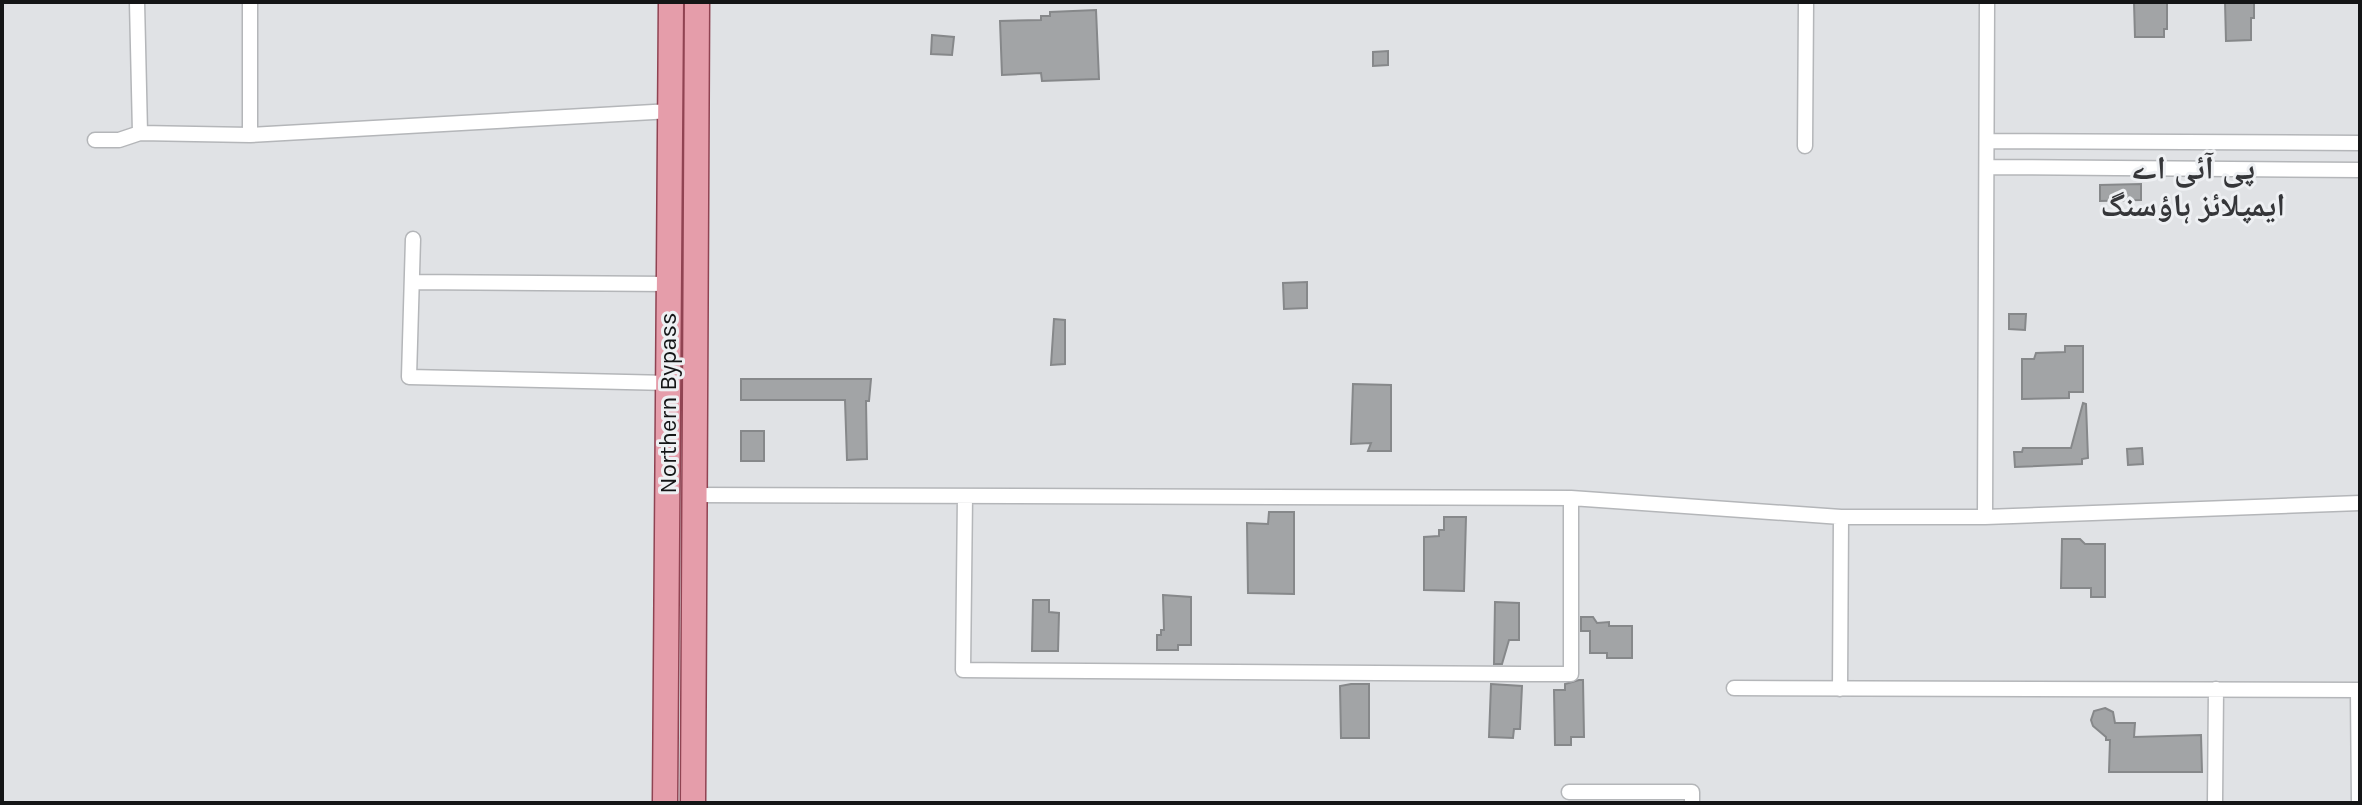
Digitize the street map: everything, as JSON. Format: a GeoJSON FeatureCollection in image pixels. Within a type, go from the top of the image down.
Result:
{"type":"FeatureCollection","features":[{"type":"Feature","properties":{"kind":"main road","name":"Northern Bypass"},"geometry":{"type":"LineString","coordinates":[[665,803],[671,2]]}},
{"type":"Feature","properties":{"kind":"main road","name":"Northern Bypass"},"geometry":{"type":"LineString","coordinates":[[693,803],[697,2]]}},
{"type":"Feature","properties":{"kind":"street"},"geometry":{"type":"LineString","coordinates":[[137,2],[140,133]]}},
{"type":"Feature","properties":{"kind":"street"},"geometry":{"type":"LineString","coordinates":[[250,2],[250,135]]}},
{"type":"Feature","properties":{"kind":"street"},"geometry":{"type":"LineString","coordinates":[[1805,146],[1806,2]]}},
{"type":"Feature","properties":{"kind":"street"},"geometry":{"type":"LineString","coordinates":[[1985,517],[1987,2]]}},
{"type":"Feature","properties":{"kind":"street"},"geometry":{"type":"LineString","coordinates":[[95,140],[119,140],[140,133],[250,135],[671,111]]}},
{"type":"Feature","properties":{"kind":"street"},"geometry":{"type":"LineString","coordinates":[[1988,141],[2360,143]]}},
{"type":"Feature","properties":{"kind":"street"},"geometry":{"type":"LineString","coordinates":[[1988,167],[2360,170]]}},
{"type":"Feature","properties":{"kind":"street"},"geometry":{"type":"LineString","coordinates":[[413,239],[409,377],[669,383]]}},
{"type":"Feature","properties":{"kind":"street"},"geometry":{"type":"LineString","coordinates":[[412,282],[669,284]]}},
{"type":"Feature","properties":{"kind":"street"},"geometry":{"type":"LineString","coordinates":[[694,495],[1571,498],[1841,517],[1985,517],[2360,503]]}},
{"type":"Feature","properties":{"kind":"street"},"geometry":{"type":"LineString","coordinates":[[965,496],[963,670],[1571,674],[1571,498]]}},
{"type":"Feature","properties":{"kind":"street"},"geometry":{"type":"LineString","coordinates":[[1840,689],[1841,517]]}},
{"type":"Feature","properties":{"kind":"street"},"geometry":{"type":"LineString","coordinates":[[1734,688],[2359,690],[2359,803]]}},
{"type":"Feature","properties":{"kind":"street"},"geometry":{"type":"LineString","coordinates":[[2215,803],[2216,689]]}},
{"type":"Feature","properties":{"kind":"street"},"geometry":{"type":"LineString","coordinates":[[1569,792],[1592,798],[1692,792],[1692,803]]}},
{"type":"Feature","properties":{"kind":"building"},"geometry":{"type":"Polygon","coordinates":[[[2134,2],[2167,2],[2164,37],[2135,37],[2134,2]]]}},
{"type":"Feature","properties":{"kind":"building"},"geometry":{"type":"Polygon","coordinates":[[[2225,2],[2254,2],[2251,40],[2226,41],[2225,2]]]}},
{"type":"Feature","properties":{"kind":"building"},"geometry":{"type":"Polygon","coordinates":[[[1096,10],[1099,79],[1042,81],[1041,73],[1002,75],[1000,21],[1041,20],[1041,16],[1050,16],[1050,12],[1096,10]]]}},
{"type":"Feature","properties":{"kind":"building"},"geometry":{"type":"Polygon","coordinates":[[[932,35],[954,37],[952,55],[931,54],[932,35]]]}},
{"type":"Feature","properties":{"kind":"building"},"geometry":{"type":"Polygon","coordinates":[[[1388,51],[1388,65],[1373,66],[1373,52],[1388,51]]]}},
{"type":"Feature","properties":{"kind":"building"},"geometry":{"type":"Polygon","coordinates":[[[2141,184],[2141,200],[2100,201],[2100,185],[2141,184]]]}},
{"type":"Feature","properties":{"kind":"building"},"geometry":{"type":"Polygon","coordinates":[[[1307,282],[1307,308],[1284,309],[1283,283],[1307,282]]]}},
{"type":"Feature","properties":{"kind":"building"},"geometry":{"type":"Polygon","coordinates":[[[2009,314],[2026,314],[2025,330],[2009,329],[2009,314]]]}},
{"type":"Feature","properties":{"kind":"building"},"geometry":{"type":"Polygon","coordinates":[[[1054,319],[1065,320],[1065,364],[1051,365],[1054,319]]]}},
{"type":"Feature","properties":{"kind":"building"},"geometry":{"type":"Polygon","coordinates":[[[2065,346],[2083,346],[2083,392],[2069,392],[2069,398],[2022,399],[2022,359],[2034,359],[2036,353],[2065,352],[2065,346]]]}},
{"type":"Feature","properties":{"kind":"building"},"geometry":{"type":"Polygon","coordinates":[[[741,379],[871,379],[869,401],[866,401],[867,459],[847,460],[845,400],[741,400],[741,379]]]}},
{"type":"Feature","properties":{"kind":"building"},"geometry":{"type":"Polygon","coordinates":[[[1353,384],[1391,385],[1391,451],[1368,451],[1371,443],[1351,444],[1353,384]]]}},
{"type":"Feature","properties":{"kind":"building"},"geometry":{"type":"Polygon","coordinates":[[[2083,403],[2086,404],[2088,458],[2082,459],[2082,464],[2015,467],[2014,452],[2022,452],[2023,448],[2071,448],[2083,403]]]}},
{"type":"Feature","properties":{"kind":"building"},"geometry":{"type":"Polygon","coordinates":[[[741,431],[764,431],[764,461],[741,461],[741,431]]]}},
{"type":"Feature","properties":{"kind":"building"},"geometry":{"type":"Polygon","coordinates":[[[2142,448],[2143,464],[2128,465],[2127,449],[2142,448]]]}},
{"type":"Feature","properties":{"kind":"building"},"geometry":{"type":"Polygon","coordinates":[[[1269,512],[1294,512],[1294,594],[1248,593],[1247,523],[1268,524],[1269,512]]]}},
{"type":"Feature","properties":{"kind":"building"},"geometry":{"type":"Polygon","coordinates":[[[1444,517],[1466,517],[1464,591],[1424,590],[1424,537],[1439,536],[1439,530],[1444,530],[1444,517]]]}},
{"type":"Feature","properties":{"kind":"building"},"geometry":{"type":"Polygon","coordinates":[[[2062,539],[2105,544],[2105,597],[2091,597],[2091,588],[2061,588],[2062,539]]]}},
{"type":"Feature","properties":{"kind":"building"},"geometry":{"type":"Polygon","coordinates":[[[1163,595],[1191,597],[1191,645],[1178,645],[1178,650],[1157,650],[1157,635],[1164,630],[1163,595]]]}},
{"type":"Feature","properties":{"kind":"building"},"geometry":{"type":"Polygon","coordinates":[[[1033,600],[1049,600],[1049,612],[1059,613],[1058,651],[1032,651],[1033,600]]]}},
{"type":"Feature","properties":{"kind":"building"},"geometry":{"type":"Polygon","coordinates":[[[1495,602],[1519,603],[1519,640],[1509,640],[1502,664],[1494,664],[1495,602]]]}},
{"type":"Feature","properties":{"kind":"building"},"geometry":{"type":"Polygon","coordinates":[[[1581,617],[1593,617],[1597,623],[1609,622],[1609,626],[1632,626],[1632,658],[1607,658],[1607,653],[1590,653],[1590,631],[1581,631],[1581,617]]]}},
{"type":"Feature","properties":{"kind":"building"},"geometry":{"type":"Polygon","coordinates":[[[1583,680],[1584,737],[1571,737],[1571,745],[1555,745],[1554,690],[1565,690],[1565,684],[1583,680]]]}},
{"type":"Feature","properties":{"kind":"building"},"geometry":{"type":"Polygon","coordinates":[[[1369,684],[1369,738],[1341,738],[1340,686],[1369,684]]]}},
{"type":"Feature","properties":{"kind":"building"},"geometry":{"type":"Polygon","coordinates":[[[1491,684],[1522,686],[1520,729],[1514,729],[1513,738],[1489,737],[1491,684]]]}},
{"type":"Feature","properties":{"kind":"building"},"geometry":{"type":"Polygon","coordinates":[[[2105,708],[2113,712],[2115,723],[2135,723],[2134,737],[2201,735],[2202,772],[2109,772],[2110,740],[2106,740],[2091,720],[2094,711],[2105,708]]]}},
{"type":"Feature","properties":{"kind":"district","name":"پی آئی اے ایمپلائز ہاؤسنگ"},"geometry":{"type":"Point","coordinates":[2193,186]}}]}
